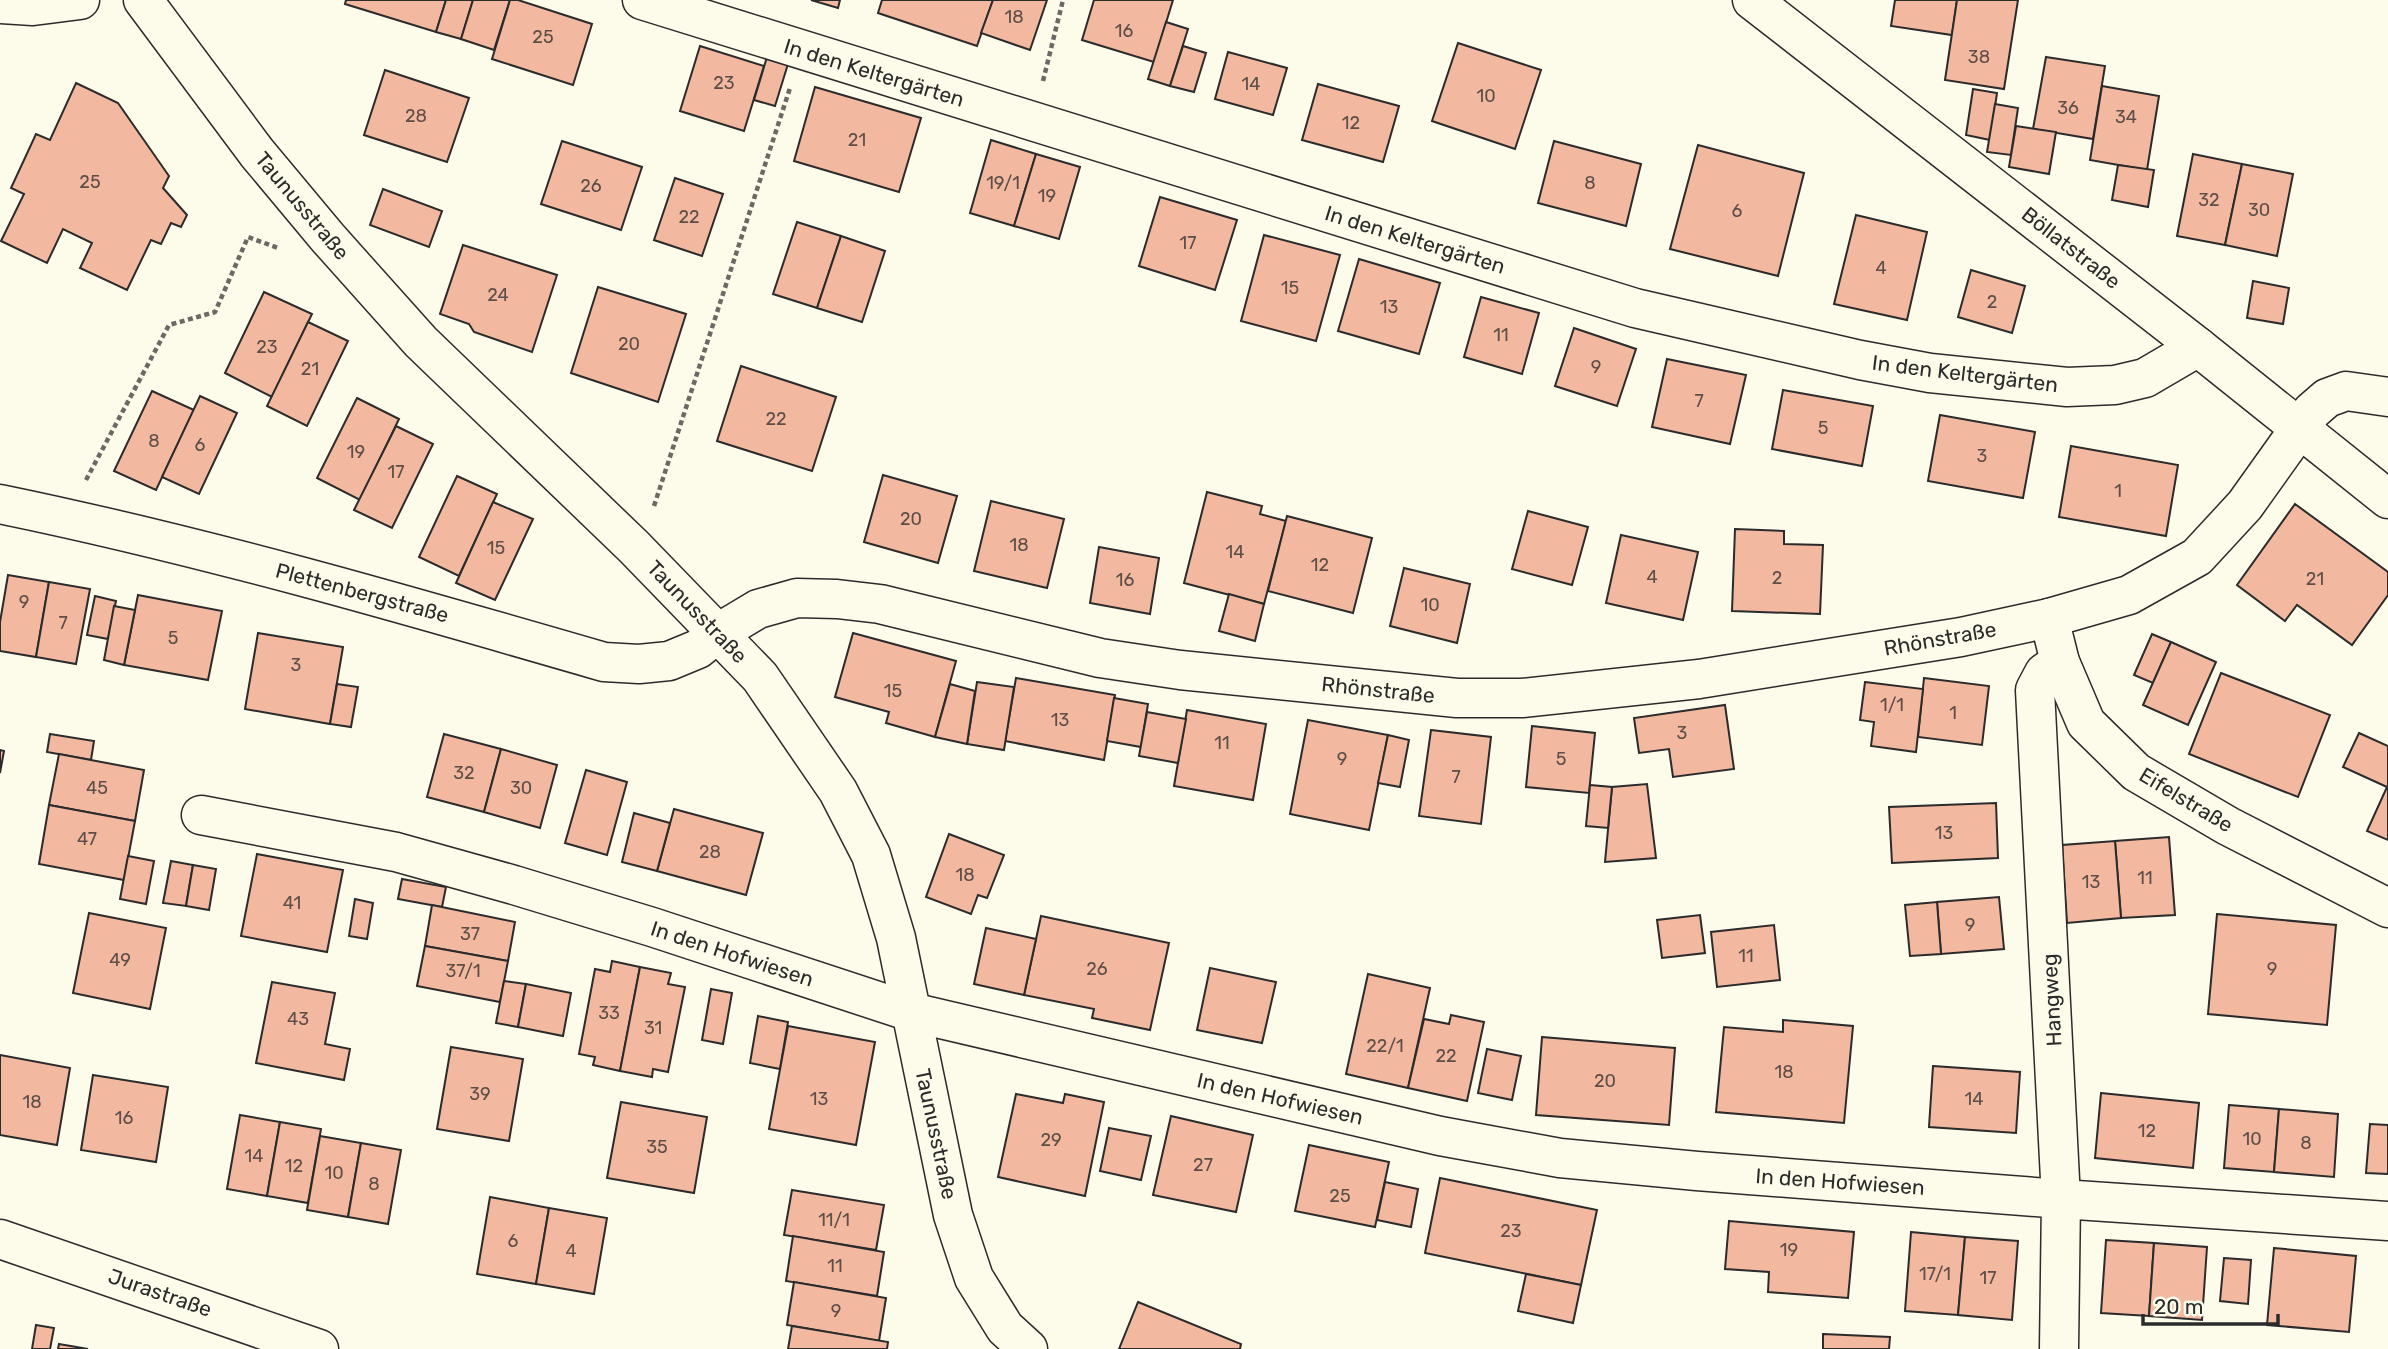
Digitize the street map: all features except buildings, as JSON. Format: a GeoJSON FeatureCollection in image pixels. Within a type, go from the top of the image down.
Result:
{"type":"FeatureCollection","features":[{"type":"Feature","properties":{"kind":"street"},"geometry":{"type":"LineString","coordinates":[[0,4],[33,6],[80,0]]}},
{"type":"Feature","properties":{"kind":"street","name":"Taunusstraße"},"geometry":{"type":"LineString","coordinates":[[143,0],[257,153],[328,238],[421,342],[634,547],[760,677],[838,791],[871,855],[895,938],[953,1215],[974,1278],[1005,1328],[1028,1349]]}},
{"type":"Feature","properties":{"kind":"street","name":"In den Keltergärten"},"geometry":{"type":"LineString","coordinates":[[642,0],[1635,308],[1860,360],[1930,373],[2067,387],[2115,385],[2146,378],[2198,347]]}},
{"type":"Feature","properties":{"kind":"street","name":"Böllatstraße"},"geometry":{"type":"LineString","coordinates":[[1752,0],[2198,347],[2388,499]]}},
{"type":"Feature","properties":{"kind":"street"},"geometry":{"type":"LineString","coordinates":[[2049,618],[2129,595],[2197,557],[2245,505],[2312,411],[2327,398],[2346,391],[2388,397]]}},
{"type":"Feature","properties":{"kind":"street","name":"Plettenbergstraße"},"geometry":{"type":"LineString","coordinates":[[0,505],[266,567],[604,662],[639,664],[669,661],[698,649],[718,633]]}},
{"type":"Feature","properties":{"kind":"street","name":"Rhönstraße"},"geometry":{"type":"LineString","coordinates":[[718,633],[758,609],[797,598],[837,599],[880,604],[1100,658],[1140,664],[1457,698],[1509,698],[1699,680],[1961,636],[2049,618]]}},
{"type":"Feature","properties":{"kind":"street","name":"Eifelstraße"},"geometry":{"type":"LineString","coordinates":[[2049,618],[2060,662],[2086,723],[2136,772],[2228,826],[2388,908]]}},
{"type":"Feature","properties":{"kind":"street","name":"Hangweg"},"geometry":{"type":"LineString","coordinates":[[2059,1349],[2061,1199],[2035,690],[2044,673],[2060,662]]}},
{"type":"Feature","properties":{"kind":"street","name":"In den Hofwiesen"},"geometry":{"type":"LineString","coordinates":[[201,815],[396,852],[652,927],[911,1012],[1440,1136],[1560,1158],[2061,1199],[2388,1221]]}},
{"type":"Feature","properties":{"kind":"street","name":"Jurastraße"},"geometry":{"type":"LineString","coordinates":[[0,1239],[319,1349]]}},
{"type":"Feature","properties":{"kind":"path"},"geometry":{"type":"LineString","coordinates":[[1033,122],[1063,0]]}},
{"type":"Feature","properties":{"kind":"path"},"geometry":{"type":"LineString","coordinates":[[634,547],[649,521],[802,51]]}},
{"type":"Feature","properties":{"kind":"path"},"geometry":{"type":"LineString","coordinates":[[65,518],[169,325],[215,312],[248,237],[299,256],[328,238]]}}]}
